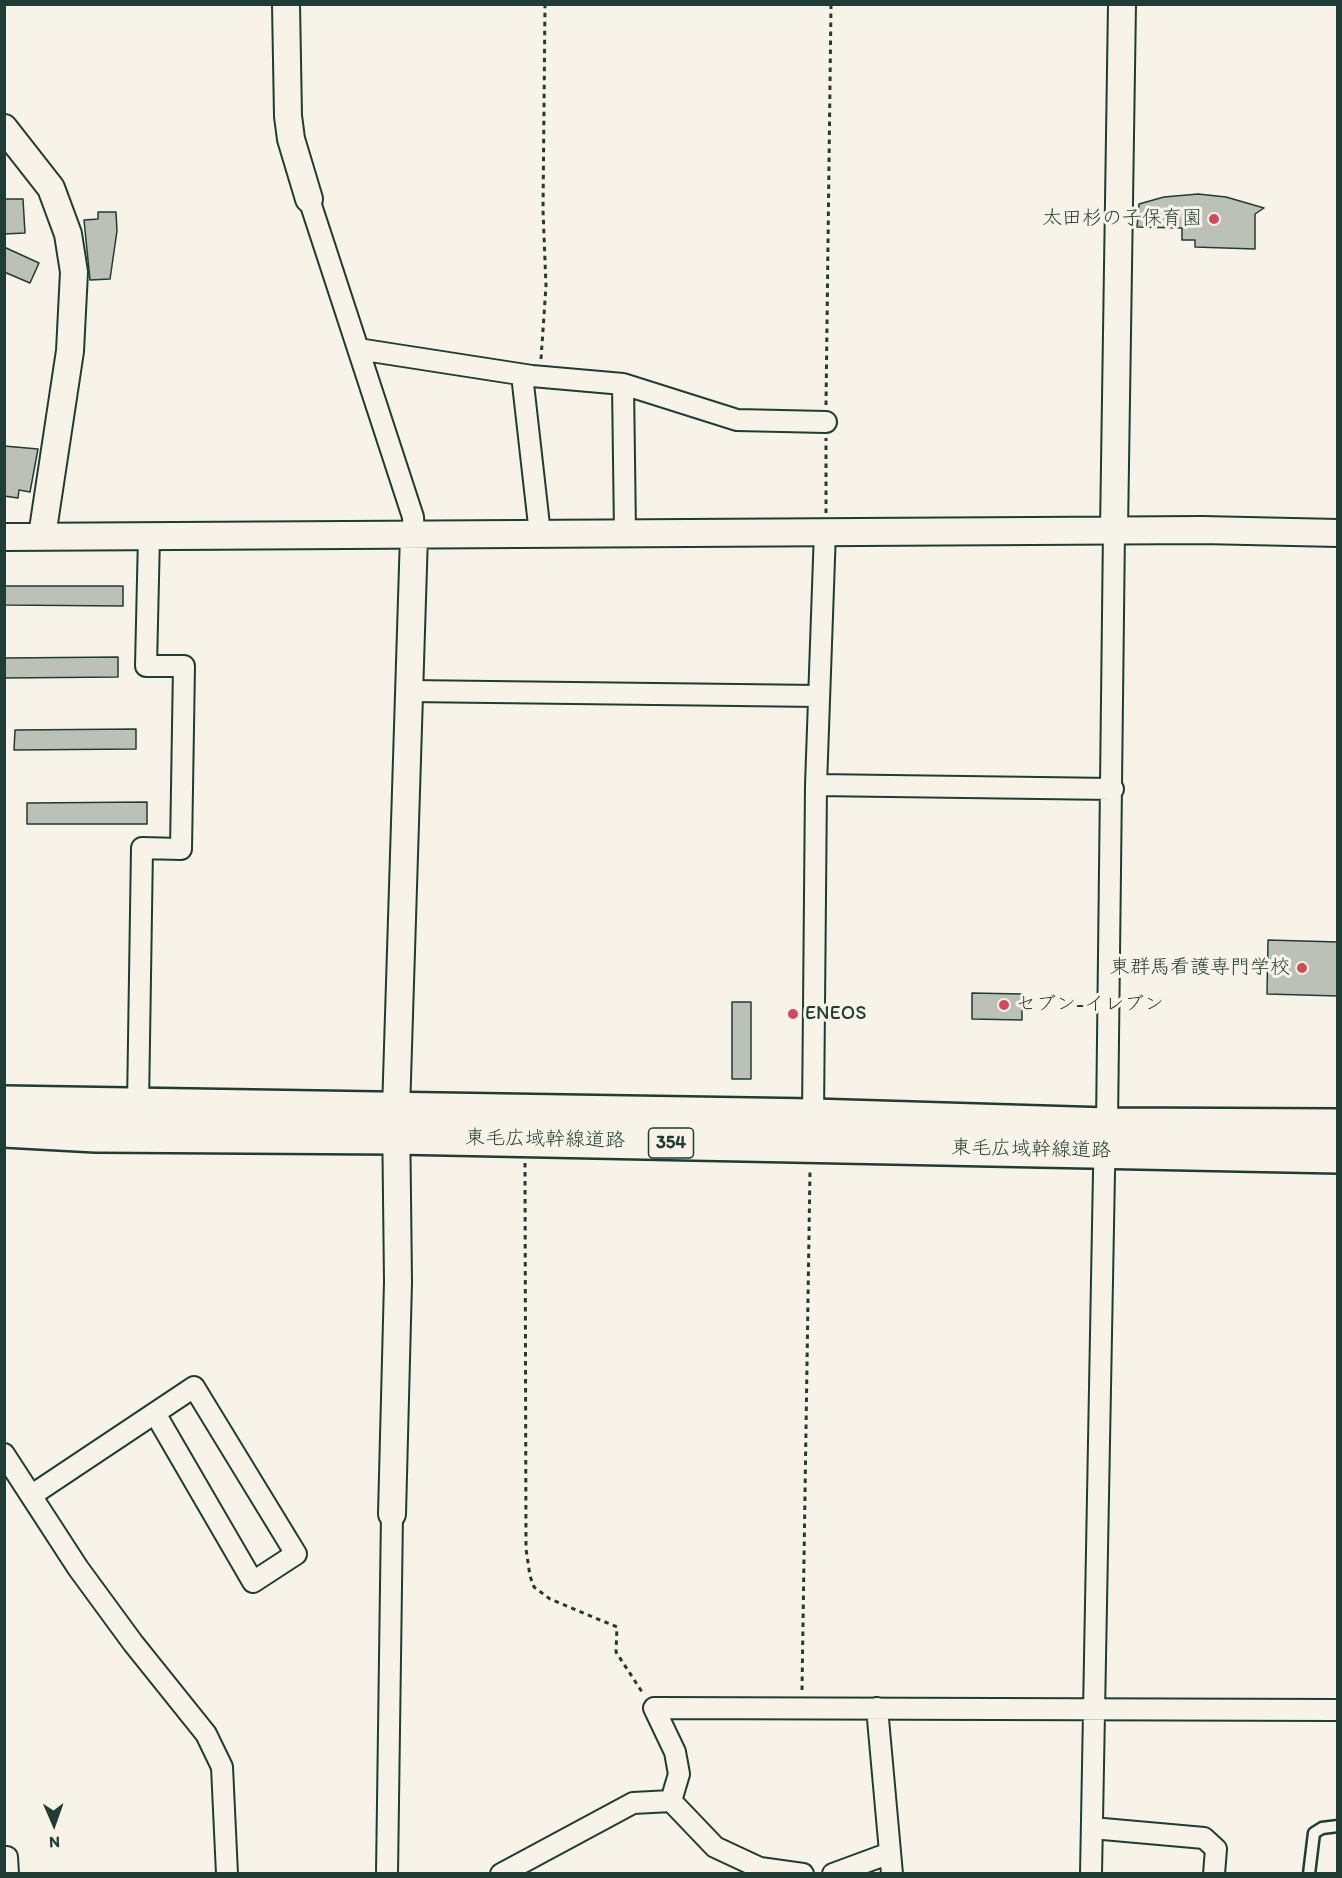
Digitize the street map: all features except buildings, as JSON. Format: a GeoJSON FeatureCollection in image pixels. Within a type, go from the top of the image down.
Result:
{"type":"FeatureCollection","features":[{"type":"Feature","properties":{"kind":"highway","name":"東毛広域幹線道路"},"geometry":{"type":"LineString","coordinates":[[4,1103],[138,1106],[396,1124],[1106,1138],[1338,1156]]}},
{"type":"Feature","properties":{"kind":"highway","name":"東毛広域幹線道路"},"geometry":{"type":"LineString","coordinates":[[4,1130],[96,1135],[396,1124],[525,1140],[812,1131]]}},
{"type":"Feature","properties":{"kind":"highway","name":"東毛広域幹線道路"},"geometry":{"type":"LineString","coordinates":[[1106,1138],[1338,1126]]}},
{"type":"Feature","properties":{"kind":"street"},"geometry":{"type":"LineString","coordinates":[[286,4],[291,139],[413,517],[414,535],[396,1124],[398,1282],[387,1874]]}},
{"type":"Feature","properties":{"kind":"street"},"geometry":{"type":"LineString","coordinates":[[1091,1874],[1113,789],[1114,530],[1122,4]]}},
{"type":"Feature","properties":{"kind":"street"},"geometry":{"type":"LineString","coordinates":[[4,128],[51,188],[68,234],[74,272],[70,351],[42,536]]}},
{"type":"Feature","properties":{"kind":"street"},"geometry":{"type":"LineString","coordinates":[[358,349],[531,376],[623,384],[736,420],[826,422]]}},
{"type":"Feature","properties":{"kind":"street"},"geometry":{"type":"LineString","coordinates":[[531,376],[540,534]]}},
{"type":"Feature","properties":{"kind":"street"},"geometry":{"type":"LineString","coordinates":[[623,384],[625,533]]}},
{"type":"Feature","properties":{"kind":"street"},"geometry":{"type":"LineString","coordinates":[[4,537],[1114,530],[1338,533]]}},
{"type":"Feature","properties":{"kind":"street"},"geometry":{"type":"LineString","coordinates":[[812,1131],[816,785],[825,531]]}},
{"type":"Feature","properties":{"kind":"street"},"geometry":{"type":"LineString","coordinates":[[138,1106],[142,848],[182,849],[183,666],[147,666],[149,536]]}},
{"type":"Feature","properties":{"kind":"street"},"geometry":{"type":"LineString","coordinates":[[409,691],[819,696]]}},
{"type":"Feature","properties":{"kind":"street"},"geometry":{"type":"LineString","coordinates":[[816,785],[1113,789]]}},
{"type":"Feature","properties":{"kind":"street"},"geometry":{"type":"LineString","coordinates":[[32,1495],[194,1387],[296,1554],[254,1581],[156,1414]]}},
{"type":"Feature","properties":{"kind":"street"},"geometry":{"type":"LineString","coordinates":[[4,1454],[78,1568],[133,1643],[206,1734],[222,1767],[227,1874]]}},
{"type":"Feature","properties":{"kind":"street"},"geometry":{"type":"LineString","coordinates":[[671,1801],[678,1774],[675,1752],[654,1708],[1338,1710]]}},
{"type":"Feature","properties":{"kind":"street"},"geometry":{"type":"LineString","coordinates":[[877,1708],[892,1874]]}},
{"type":"Feature","properties":{"kind":"street"},"geometry":{"type":"LineString","coordinates":[[501,1874],[633,1803],[671,1801],[715,1847],[760,1868],[803,1874]]}},
{"type":"Feature","properties":{"kind":"street"},"geometry":{"type":"LineString","coordinates":[[1092,1828],[1204,1838],[1216,1849],[1214,1874]]}},
{"type":"Feature","properties":{"kind":"street"},"geometry":{"type":"LineString","coordinates":[[832,1874],[890,1853]]}},
{"type":"Feature","properties":{"kind":"lane"},"geometry":{"type":"LineString","coordinates":[[1309,1874],[1314,1833],[1322,1828],[1338,1826]]}},
{"type":"Feature","properties":{"kind":"path"},"geometry":{"type":"LineString","coordinates":[[531,376],[546,286],[543,210],[545,4]]}},
{"type":"Feature","properties":{"kind":"path"},"geometry":{"type":"LineString","coordinates":[[825,531],[831,4]]}},
{"type":"Feature","properties":{"kind":"path"},"geometry":{"type":"LineString","coordinates":[[802,1707],[812,1131]]}},
{"type":"Feature","properties":{"kind":"path"},"geometry":{"type":"LineString","coordinates":[[525,1140],[526,1549],[530,1576],[534,1587],[550,1599],[616,1628],[616,1652],[654,1708]]}},
{"type":"Feature","properties":{"kind":"place","name":"太田杉の子保育園"},"geometry":{"type":"Point","coordinates":[1214,219]}},
{"type":"Feature","properties":{"kind":"place","name":"東群馬看護専門学校"},"geometry":{"type":"Point","coordinates":[1302,968]}},
{"type":"Feature","properties":{"kind":"place","name":"セブン-イレブン"},"geometry":{"type":"Point","coordinates":[1004,1005]}},
{"type":"Feature","properties":{"kind":"place","name":"ENEOS"},"geometry":{"type":"Point","coordinates":[793,1014]}}]}
